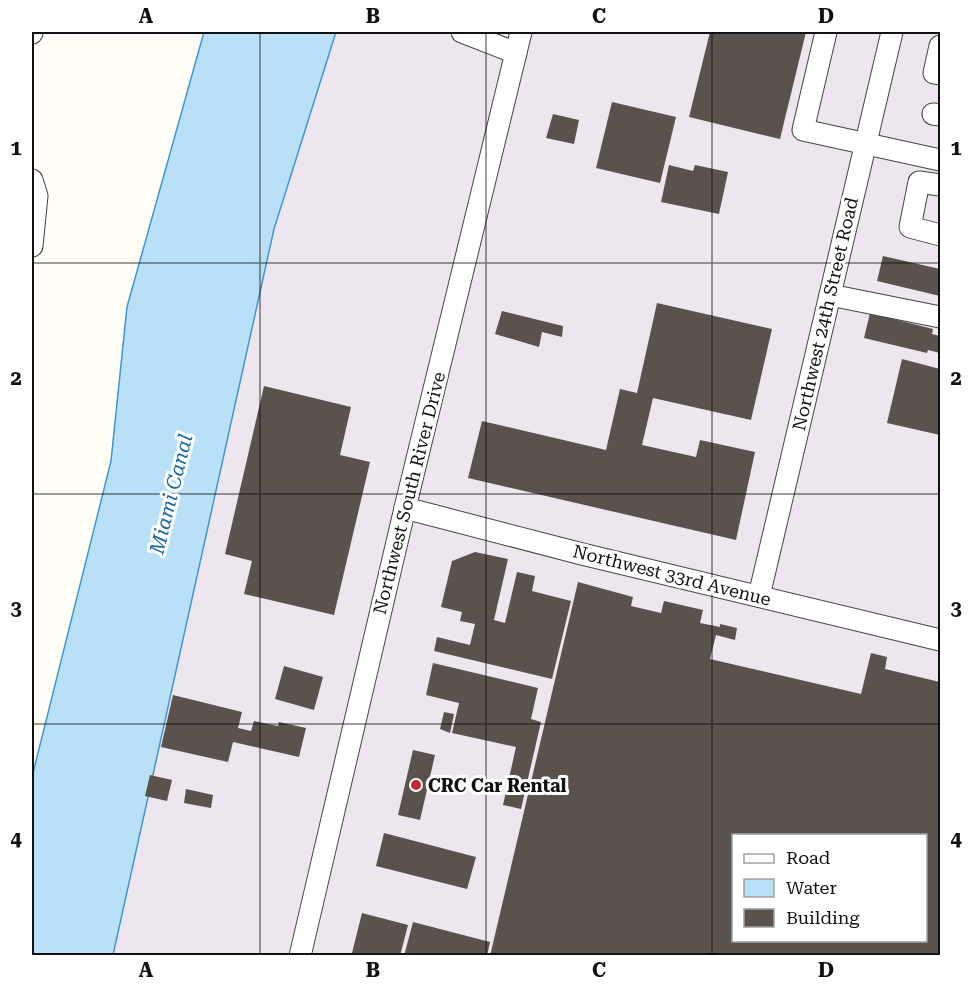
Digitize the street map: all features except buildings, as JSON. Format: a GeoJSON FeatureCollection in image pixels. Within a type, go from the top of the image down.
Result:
{"type":"FeatureCollection","features":[{"type":"Feature","properties":{"kind":"street"},"geometry":{"type":"LineString","coordinates":[[462,32],[516,53]]}},
{"type":"Feature","properties":{"kind":"street","name":"Northwest South River Drive"},"geometry":{"type":"LineString","coordinates":[[300,956],[405,508],[521,32]]}},
{"type":"Feature","properties":{"kind":"street"},"geometry":{"type":"LineString","coordinates":[[826,32],[803,130],[940,160]]}},
{"type":"Feature","properties":{"kind":"street","name":"Northwest 24th Street Road"},"geometry":{"type":"LineString","coordinates":[[759,596],[892,32]]}},
{"type":"Feature","properties":{"kind":"street"},"geometry":{"type":"LineString","coordinates":[[940,46],[934,73],[940,74]]}},
{"type":"Feature","properties":{"kind":"street"},"geometry":{"type":"LineString","coordinates":[[32,180],[37,196],[32,246]]}},
{"type":"Feature","properties":{"kind":"street"},"geometry":{"type":"LineString","coordinates":[[940,184],[919,182],[910,227],[940,235]]}},
{"type":"Feature","properties":{"kind":"street"},"geometry":{"type":"LineString","coordinates":[[830,295],[940,318]]}},
{"type":"Feature","properties":{"kind":"street","name":"Northwest 33rd Avenue"},"geometry":{"type":"LineString","coordinates":[[405,508],[940,640]]}},
{"type":"Feature","properties":{"kind":"shaded area"},"geometry":{"type":"Polygon","coordinates":[[[336,32],[940,32],[940,955],[113,956],[274,229],[336,32]]]}},
{"type":"Feature","properties":{"kind":"water","name":"Miami Canal"},"geometry":{"type":"Polygon","coordinates":[[[204,32],[336,32],[274,229],[113,955],[32,956],[32,777],[111,461],[127,307],[204,32]]]}},
{"type":"Feature","properties":{"kind":"place","name":"CRC Car Rental"},"geometry":{"type":"Point","coordinates":[416,785]}}]}
